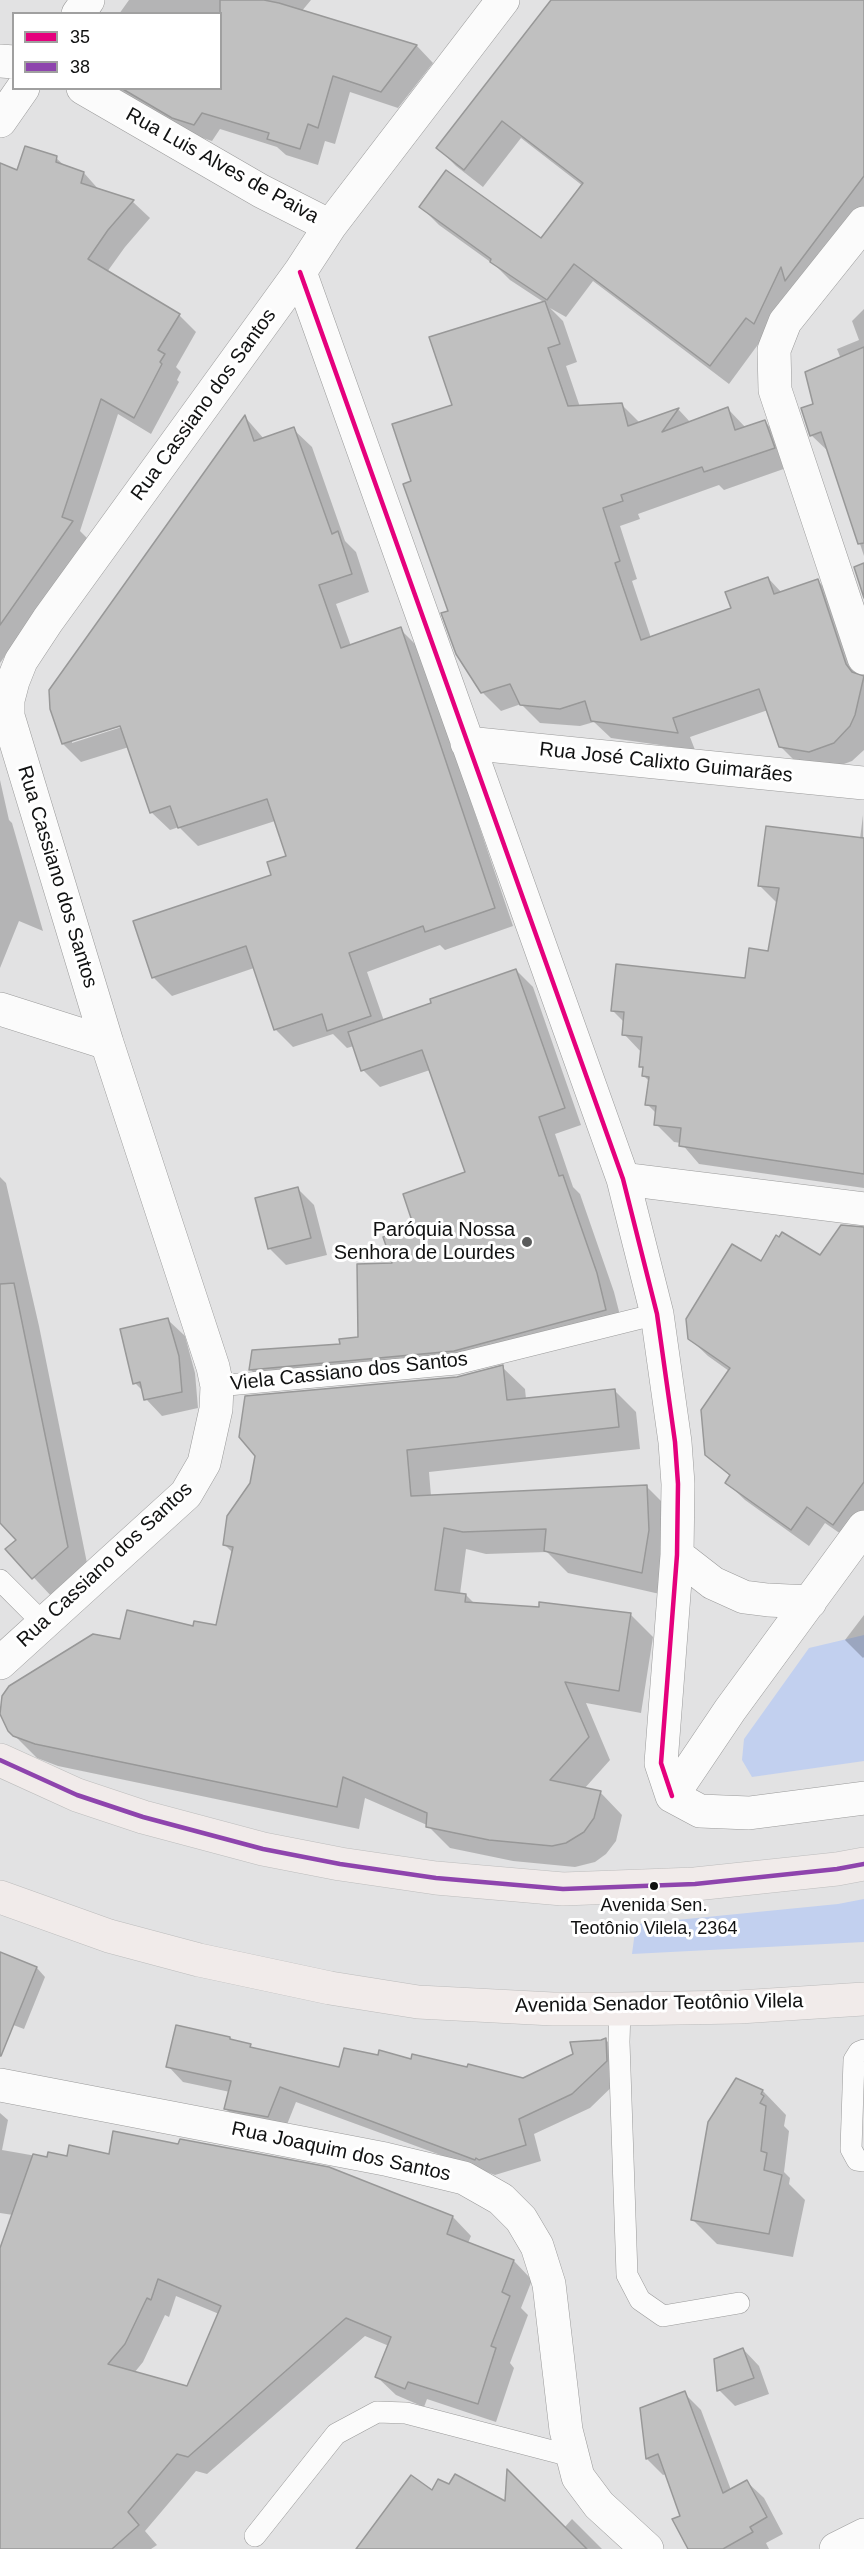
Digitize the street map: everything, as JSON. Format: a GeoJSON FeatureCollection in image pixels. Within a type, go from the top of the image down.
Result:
{"type":"FeatureCollection","features":[{"type":"Feature","properties":{"kind":"main road"},"geometry":{"type":"LineString","coordinates":[[0,1760],[76,1795],[252,1846],[340,1864],[436,1878],[563,1888],[662,1886],[864,1864]]}},
{"type":"Feature","properties":{"kind":"main road","name":"Avenida Senador Teotônio Vilela"},"geometry":{"type":"LineString","coordinates":[[0,1897],[109,1936],[199,1960],[330,1988],[418,2002],[553,2009],[620,2009],[739,2007],[864,1999]]}},
{"type":"Feature","properties":{"kind":"street","name":"Rua Cassiano dos Santos"},"geometry":{"type":"LineString","coordinates":[[0,1663],[186,1494],[204,1463],[216,1409],[217,1386],[213,1367],[107,1043],[8,716],[8,700],[12,681],[21,661],[48,620],[300,272],[330,226],[503,0]]}},
{"type":"Feature","properties":{"kind":"street"},"geometry":{"type":"LineString","coordinates":[[0,121],[22,90]]}},
{"type":"Feature","properties":{"kind":"street","name":"Rua Luis Alves de Paiva"},"geometry":{"type":"LineString","coordinates":[[86,90],[261,191],[330,226]]}},
{"type":"Feature","properties":{"kind":"street"},"geometry":{"type":"LineString","coordinates":[[864,223],[785,322],[774,350],[775,390],[864,658]]}},
{"type":"Feature","properties":{"kind":"street"},"geometry":{"type":"LineString","coordinates":[[300,272],[622,1179],[657,1314],[675,1442],[680,1519],[661,1763],[672,1796],[700,1811],[749,1813],[864,1798]]}},
{"type":"Feature","properties":{"kind":"street","name":"Rua José Calixto Guimarães"},"geometry":{"type":"LineString","coordinates":[[467,743],[864,783]]}},
{"type":"Feature","properties":{"kind":"street"},"geometry":{"type":"LineString","coordinates":[[0,1009],[107,1043]]}},
{"type":"Feature","properties":{"kind":"street"},"geometry":{"type":"LineString","coordinates":[[622,1179],[864,1209]]}},
{"type":"Feature","properties":{"kind":"street"},"geometry":{"type":"LineString","coordinates":[[672,1796],[730,1710],[864,1527]]}},
{"type":"Feature","properties":{"kind":"street"},"geometry":{"type":"LineString","coordinates":[[677,1555],[713,1583],[744,1597],[810,1602]]}},
{"type":"Feature","properties":{"kind":"street","name":"Rua Joaquim dos Santos"},"geometry":{"type":"LineString","coordinates":[[0,2085],[396,2162],[464,2178],[501,2199],[521,2219],[537,2246],[549,2284],[571,2456],[578,2477],[599,2505],[647,2549]]}},
{"type":"Feature","properties":{"kind":"street"},"geometry":{"type":"LineString","coordinates":[[836,2549],[864,2535]]}},
{"type":"Feature","properties":{"kind":"lane","name":"Viela Cassiano dos Santos"},"geometry":{"type":"LineString","coordinates":[[217,1386],[456,1364],[657,1314]]}},
{"type":"Feature","properties":{"kind":"lane"},"geometry":{"type":"LineString","coordinates":[[0,1580],[44,1624]]}},
{"type":"Feature","properties":{"kind":"lane"},"geometry":{"type":"LineString","coordinates":[[620,2009],[619,2042],[627,2275],[640,2300],[663,2316],[739,2303]]}},
{"type":"Feature","properties":{"kind":"lane"},"geometry":{"type":"LineString","coordinates":[[864,2050],[859,2052],[854,2060],[850,2149],[857,2160],[864,2161]]}},
{"type":"Feature","properties":{"kind":"lane"},"geometry":{"type":"LineString","coordinates":[[255,2536],[336,2434],[377,2412],[406,2413],[571,2456]]}},
{"type":"Feature","properties":{"kind":"shaded area"},"geometry":{"type":"Polygon","coordinates":[[[864,1635],[864,1761],[752,1777],[742,1760],[744,1739],[809,1648],[864,1635]]]}},
{"type":"Feature","properties":{"kind":"shaded area"},"geometry":{"type":"Polygon","coordinates":[[[864,1899],[864,1942],[632,1954],[636,1924],[838,1904],[864,1899]]]}},
{"type":"Feature","properties":{"kind":"building"},"geometry":{"type":"Polygon","coordinates":[[[220,0],[264,0],[417,45],[381,92],[333,76],[318,128],[308,124],[300,149],[267,139],[269,133],[202,113],[194,125],[172,118],[124,90],[222,90],[222,12],[220,12],[220,0]]]}},
{"type":"Feature","properties":{"kind":"building"},"geometry":{"type":"Polygon","coordinates":[[[551,0],[864,0],[864,176],[785,281],[781,267],[754,324],[746,318],[710,366],[574,264],[547,300],[490,262],[491,259],[419,207],[446,170],[541,238],[583,183],[502,121],[464,170],[436,148],[551,0]]]}},
{"type":"Feature","properties":{"kind":"building"},"geometry":{"type":"Polygon","coordinates":[[[25,146],[57,156],[56,162],[84,172],[81,183],[134,200],[108,230],[88,259],[180,314],[158,350],[165,354],[160,362],[162,364],[134,418],[101,399],[62,517],[73,521],[0,625],[0,163],[17,170],[25,146]]]}},
{"type":"Feature","properties":{"kind":"building"},"geometry":{"type":"Polygon","coordinates":[[[545,301],[560,344],[548,348],[568,406],[622,403],[628,426],[679,408],[662,432],[728,407],[735,430],[765,420],[775,448],[704,472],[702,467],[621,495],[623,501],[603,508],[620,561],[615,563],[641,640],[731,608],[725,592],[768,577],[774,594],[818,579],[846,664],[852,672],[864,676],[855,715],[850,726],[834,743],[809,752],[779,747],[759,689],[673,718],[678,733],[591,721],[585,701],[560,709],[520,705],[510,684],[481,693],[456,654],[441,613],[448,611],[403,484],[411,481],[392,424],[452,405],[429,337],[545,301]]]}},
{"type":"Feature","properties":{"kind":"building"},"geometry":{"type":"Polygon","coordinates":[[[864,347],[864,543],[858,544],[821,432],[810,436],[801,408],[813,404],[805,372],[864,347]]]}},
{"type":"Feature","properties":{"kind":"building"},"geometry":{"type":"Polygon","coordinates":[[[245,415],[254,441],[294,427],[332,534],[338,531],[352,574],[319,585],[341,648],[401,627],[495,908],[425,932],[423,926],[349,953],[371,1016],[327,1031],[322,1014],[274,1030],[246,946],[152,978],[133,921],[271,875],[267,862],[286,856],[267,799],[178,828],[170,806],[150,813],[120,726],[62,744],[50,709],[49,690],[245,415]]]}},
{"type":"Feature","properties":{"kind":"building"},"geometry":{"type":"Polygon","coordinates":[[[864,563],[864,598],[854,567],[864,563]]]}},
{"type":"Feature","properties":{"kind":"building"},"geometry":{"type":"Polygon","coordinates":[[[766,826],[864,838],[864,1174],[679,1146],[681,1128],[654,1125],[656,1106],[645,1105],[649,1077],[642,1076],[643,1067],[639,1067],[642,1037],[622,1035],[624,1012],[611,1011],[616,964],[745,978],[749,948],[768,951],[779,888],[758,886],[766,826]]]}},
{"type":"Feature","properties":{"kind":"building"},"geometry":{"type":"Polygon","coordinates":[[[516,969],[565,1108],[539,1117],[559,1176],[563,1175],[597,1273],[606,1310],[454,1351],[249,1370],[252,1350],[340,1344],[339,1339],[358,1337],[357,1264],[392,1263],[383,1237],[414,1227],[403,1194],[465,1172],[422,1050],[361,1071],[348,1032],[431,1003],[430,999],[516,969]]]}},
{"type":"Feature","properties":{"kind":"building"},"geometry":{"type":"Polygon","coordinates":[[[298,1187],[311,1238],[268,1249],[255,1198],[298,1187]]]}},
{"type":"Feature","properties":{"kind":"building"},"geometry":{"type":"Polygon","coordinates":[[[841,1225],[864,1227],[864,1482],[833,1525],[807,1507],[791,1530],[725,1483],[730,1475],[705,1455],[701,1410],[730,1368],[688,1339],[686,1319],[732,1244],[761,1261],[776,1235],[779,1237],[782,1232],[820,1255],[841,1225]]]}},
{"type":"Feature","properties":{"kind":"building"},"geometry":{"type":"Polygon","coordinates":[[[14,1283],[68,1547],[32,1579],[5,1549],[16,1540],[0,1523],[0,1284],[14,1283]]]}},
{"type":"Feature","properties":{"kind":"building"},"geometry":{"type":"Polygon","coordinates":[[[168,1318],[179,1356],[182,1392],[144,1400],[140,1382],[133,1384],[120,1329],[168,1318]]]}},
{"type":"Feature","properties":{"kind":"building"},"geometry":{"type":"Polygon","coordinates":[[[503,1365],[507,1400],[615,1389],[619,1427],[407,1450],[411,1496],[647,1485],[649,1530],[642,1573],[544,1551],[546,1529],[463,1532],[444,1528],[435,1590],[466,1594],[465,1602],[539,1607],[539,1602],[631,1613],[619,1691],[565,1682],[589,1737],[550,1780],[601,1791],[594,1818],[584,1832],[566,1843],[552,1846],[489,1840],[426,1827],[427,1813],[343,1777],[337,1807],[35,1744],[13,1736],[8,1731],[0,1714],[2,1696],[9,1686],[93,1634],[120,1639],[127,1610],[193,1626],[194,1621],[216,1625],[233,1547],[223,1545],[227,1516],[250,1483],[255,1456],[239,1437],[245,1396],[457,1377],[503,1365]]]}},
{"type":"Feature","properties":{"kind":"building"},"geometry":{"type":"Polygon","coordinates":[[[0,1952],[37,1967],[1,2056],[0,2056],[0,1952]]]}},
{"type":"Feature","properties":{"kind":"building"},"geometry":{"type":"Polygon","coordinates":[[[176,2025],[230,2037],[230,2039],[251,2044],[250,2047],[339,2067],[344,2048],[378,2055],[379,2050],[411,2059],[412,2054],[467,2067],[468,2064],[523,2078],[573,2054],[570,2042],[606,2038],[607,2061],[572,2094],[519,2119],[526,2145],[475,2160],[280,2087],[268,2117],[224,2109],[231,2081],[166,2067],[176,2025]]]}},
{"type":"Feature","properties":{"kind":"building"},"geometry":{"type":"Polygon","coordinates":[[[736,2078],[763,2090],[761,2094],[764,2096],[760,2103],[766,2106],[761,2151],[767,2153],[764,2170],[782,2175],[769,2234],[691,2220],[708,2122],[736,2078]]]}},
{"type":"Feature","properties":{"kind":"building"},"geometry":{"type":"Polygon","coordinates":[[[113,2131],[178,2144],[180,2139],[329,2167],[453,2216],[447,2234],[514,2260],[502,2292],[510,2296],[491,2346],[496,2348],[478,2404],[408,2382],[405,2389],[375,2377],[391,2337],[346,2318],[188,2457],[177,2454],[128,2512],[139,2525],[112,2549],[0,2549],[0,2248],[33,2154],[47,2157],[48,2152],[67,2156],[69,2145],[109,2154],[113,2131]],[[158,2279],[151,2300],[147,2298],[125,2344],[108,2364],[187,2386],[221,2306],[158,2279]]]}},
{"type":"Feature","properties":{"kind":"building"},"geometry":{"type":"Polygon","coordinates":[[[743,2348],[754,2378],[717,2391],[714,2359],[743,2348]]]}},
{"type":"Feature","properties":{"kind":"building"},"geometry":{"type":"Polygon","coordinates":[[[685,2391],[723,2493],[747,2480],[767,2517],[750,2527],[753,2532],[723,2549],[688,2549],[672,2519],[680,2516],[658,2454],[646,2459],[640,2408],[685,2391]]]}},
{"type":"Feature","properties":{"kind":"building"},"geometry":{"type":"Polygon","coordinates":[[[507,2469],[587,2549],[356,2549],[411,2475],[432,2490],[438,2479],[449,2484],[455,2474],[505,2501],[507,2469]]]}},
{"type":"Feature","properties":{"kind":"transit line","name":"35"},"geometry":{"type":"LineString","coordinates":[[300,272],[623,1179],[657,1314],[675,1442],[678,1484],[677,1555],[661,1763],[672,1796]]}},
{"type":"Feature","properties":{"kind":"transit line","name":"38"},"geometry":{"type":"LineString","coordinates":[[0,1760],[77,1795],[143,1817],[263,1849],[340,1864],[436,1878],[563,1889],[695,1884],[864,1864]]}},
{"type":"Feature","properties":{"kind":"place","name":"Paróquia Nossa Senhora de Lourdes"},"geometry":{"type":"Point","coordinates":[527,1242]}},
{"type":"Feature","properties":{"kind":"place","name":"Avenida Sen. Teotônio Vilela, 2364"},"geometry":{"type":"Point","coordinates":[654,1886]}}]}
